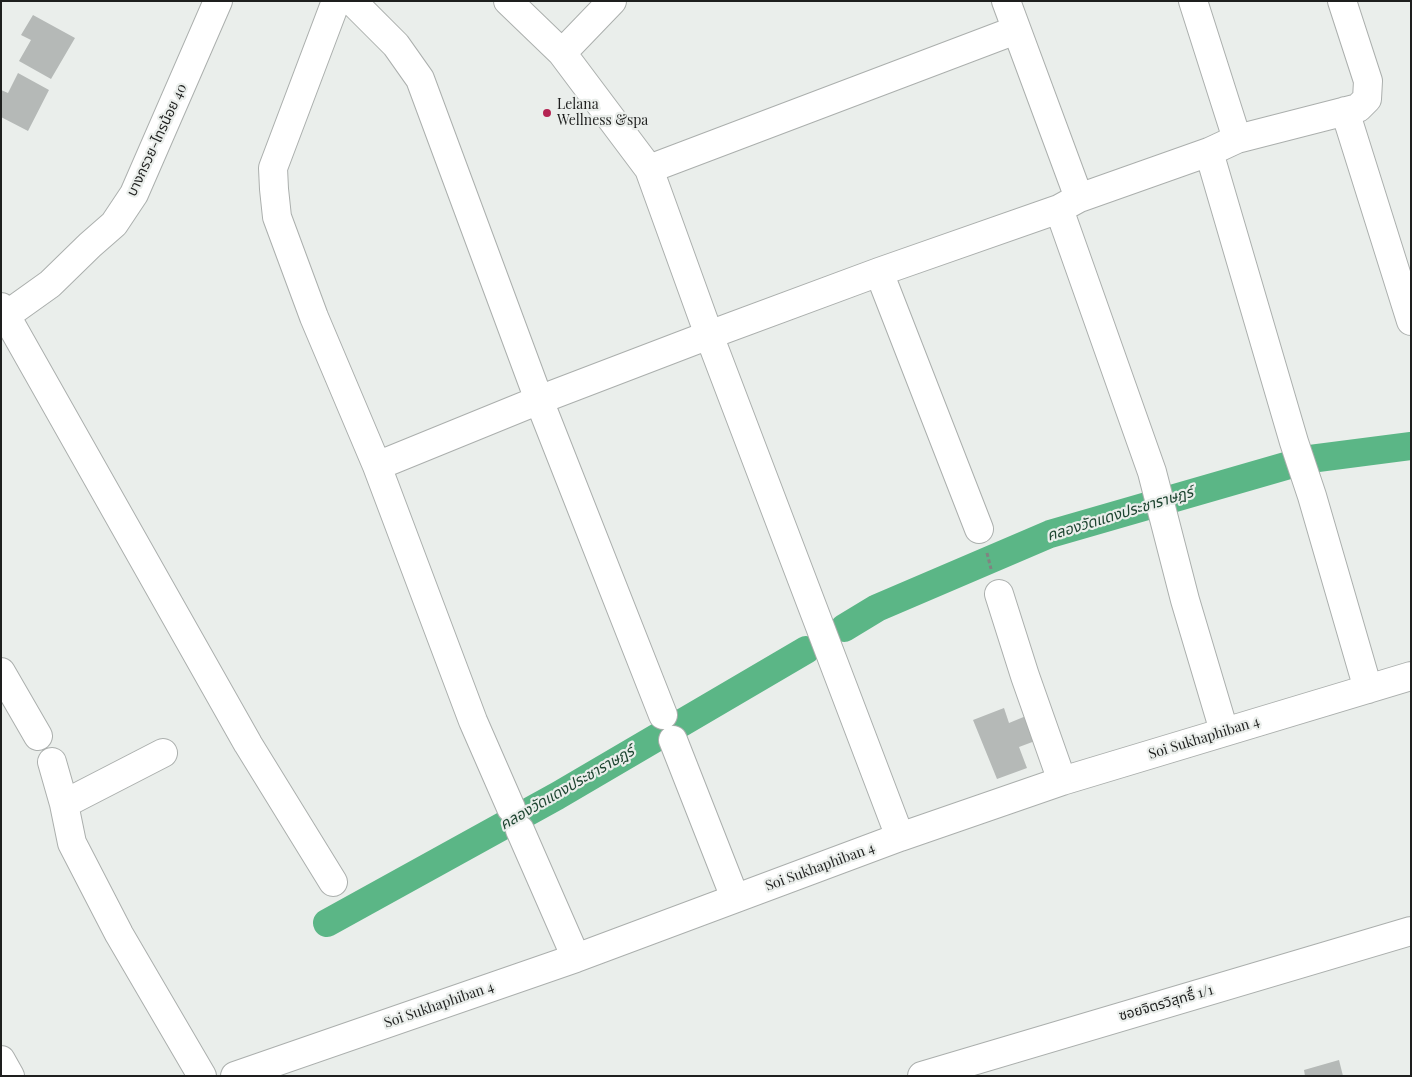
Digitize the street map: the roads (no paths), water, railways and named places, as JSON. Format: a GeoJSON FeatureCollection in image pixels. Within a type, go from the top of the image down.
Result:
{"type":"FeatureCollection","features":[{"type":"Feature","properties":{"kind":"street","name":"บางกรวย-ไทรน้อย 40"},"geometry":{"type":"LineString","coordinates":[[3,314],[50,284],[114,224],[134,194],[218,1]]}},
{"type":"Feature","properties":{"kind":"street"},"geometry":{"type":"LineString","coordinates":[[336,1],[273,168],[277,217],[314,317],[377,466],[472,721],[576,958]]}},
{"type":"Feature","properties":{"kind":"street"},"geometry":{"type":"LineString","coordinates":[[352,1],[396,46],[420,79],[539,400],[663,715]]}},
{"type":"Feature","properties":{"kind":"street"},"geometry":{"type":"LineString","coordinates":[[508,1],[562,53],[649,169],[709,335],[900,837]]}},
{"type":"Feature","properties":{"kind":"street"},"geometry":{"type":"LineString","coordinates":[[562,53],[612,1]]}},
{"type":"Feature","properties":{"kind":"street"},"geometry":{"type":"LineString","coordinates":[[1006,1],[1152,472],[1185,600],[1224,732]]}},
{"type":"Feature","properties":{"kind":"street"},"geometry":{"type":"LineString","coordinates":[[1193,1],[1237,139]]}},
{"type":"Feature","properties":{"kind":"street"},"geometry":{"type":"LineString","coordinates":[[377,466],[539,400],[709,335],[1069,204],[1209,152],[1237,139],[1358,108],[1367,99],[1368,81],[1342,1]]}},
{"type":"Feature","properties":{"kind":"street"},"geometry":{"type":"LineString","coordinates":[[649,169],[1016,30]]}},
{"type":"Feature","properties":{"kind":"street"},"geometry":{"type":"LineString","coordinates":[[1345,111],[1411,321]]}},
{"type":"Feature","properties":{"kind":"street"},"geometry":{"type":"LineString","coordinates":[[1209,152],[1368,689]]}},
{"type":"Feature","properties":{"kind":"street"},"geometry":{"type":"LineString","coordinates":[[879,272],[979,529]]}},
{"type":"Feature","properties":{"kind":"street"},"geometry":{"type":"LineString","coordinates":[[3,314],[248,744],[333,882]]}},
{"type":"Feature","properties":{"kind":"street"},"geometry":{"type":"LineString","coordinates":[[999,594],[1024,676],[1062,781]]}},
{"type":"Feature","properties":{"kind":"street"},"geometry":{"type":"LineString","coordinates":[[1,672],[38,736]]}},
{"type":"Feature","properties":{"kind":"street","name":"Soi Sukhaphiban 4"},"geometry":{"type":"LineString","coordinates":[[235,1076],[576,958],[900,837],[1062,781],[1411,676]]}},
{"type":"Feature","properties":{"kind":"street"},"geometry":{"type":"LineString","coordinates":[[673,740],[735,898]]}},
{"type":"Feature","properties":{"kind":"street"},"geometry":{"type":"LineString","coordinates":[[64,804],[162,753]]}},
{"type":"Feature","properties":{"kind":"street"},"geometry":{"type":"LineString","coordinates":[[52,762],[72,842],[119,934],[202,1076]]}},
{"type":"Feature","properties":{"kind":"street","name":"ซอยจิตรวิสุทธื์ 1/1"},"geometry":{"type":"LineString","coordinates":[[922,1076],[1411,931]]}},
{"type":"Feature","properties":{"kind":"street"},"geometry":{"type":"LineString","coordinates":[[1,1060],[10,1076]]}},
{"type":"Feature","properties":{"kind":"waterway","name":"คลองวัดแดงประชาราษฎร์"},"geometry":{"type":"LineString","coordinates":[[844,628],[877,608],[1050,534],[1310,459],[1411,446]]}},
{"type":"Feature","properties":{"kind":"waterway","name":"คลองวัดแดงประชาราษฎร์"},"geometry":{"type":"LineString","coordinates":[[327,923],[557,796],[806,650]]}},
{"type":"Feature","properties":{"kind":"place","name":"Lelana Wellness &spa"},"geometry":{"type":"Point","coordinates":[547,113]}}]}
